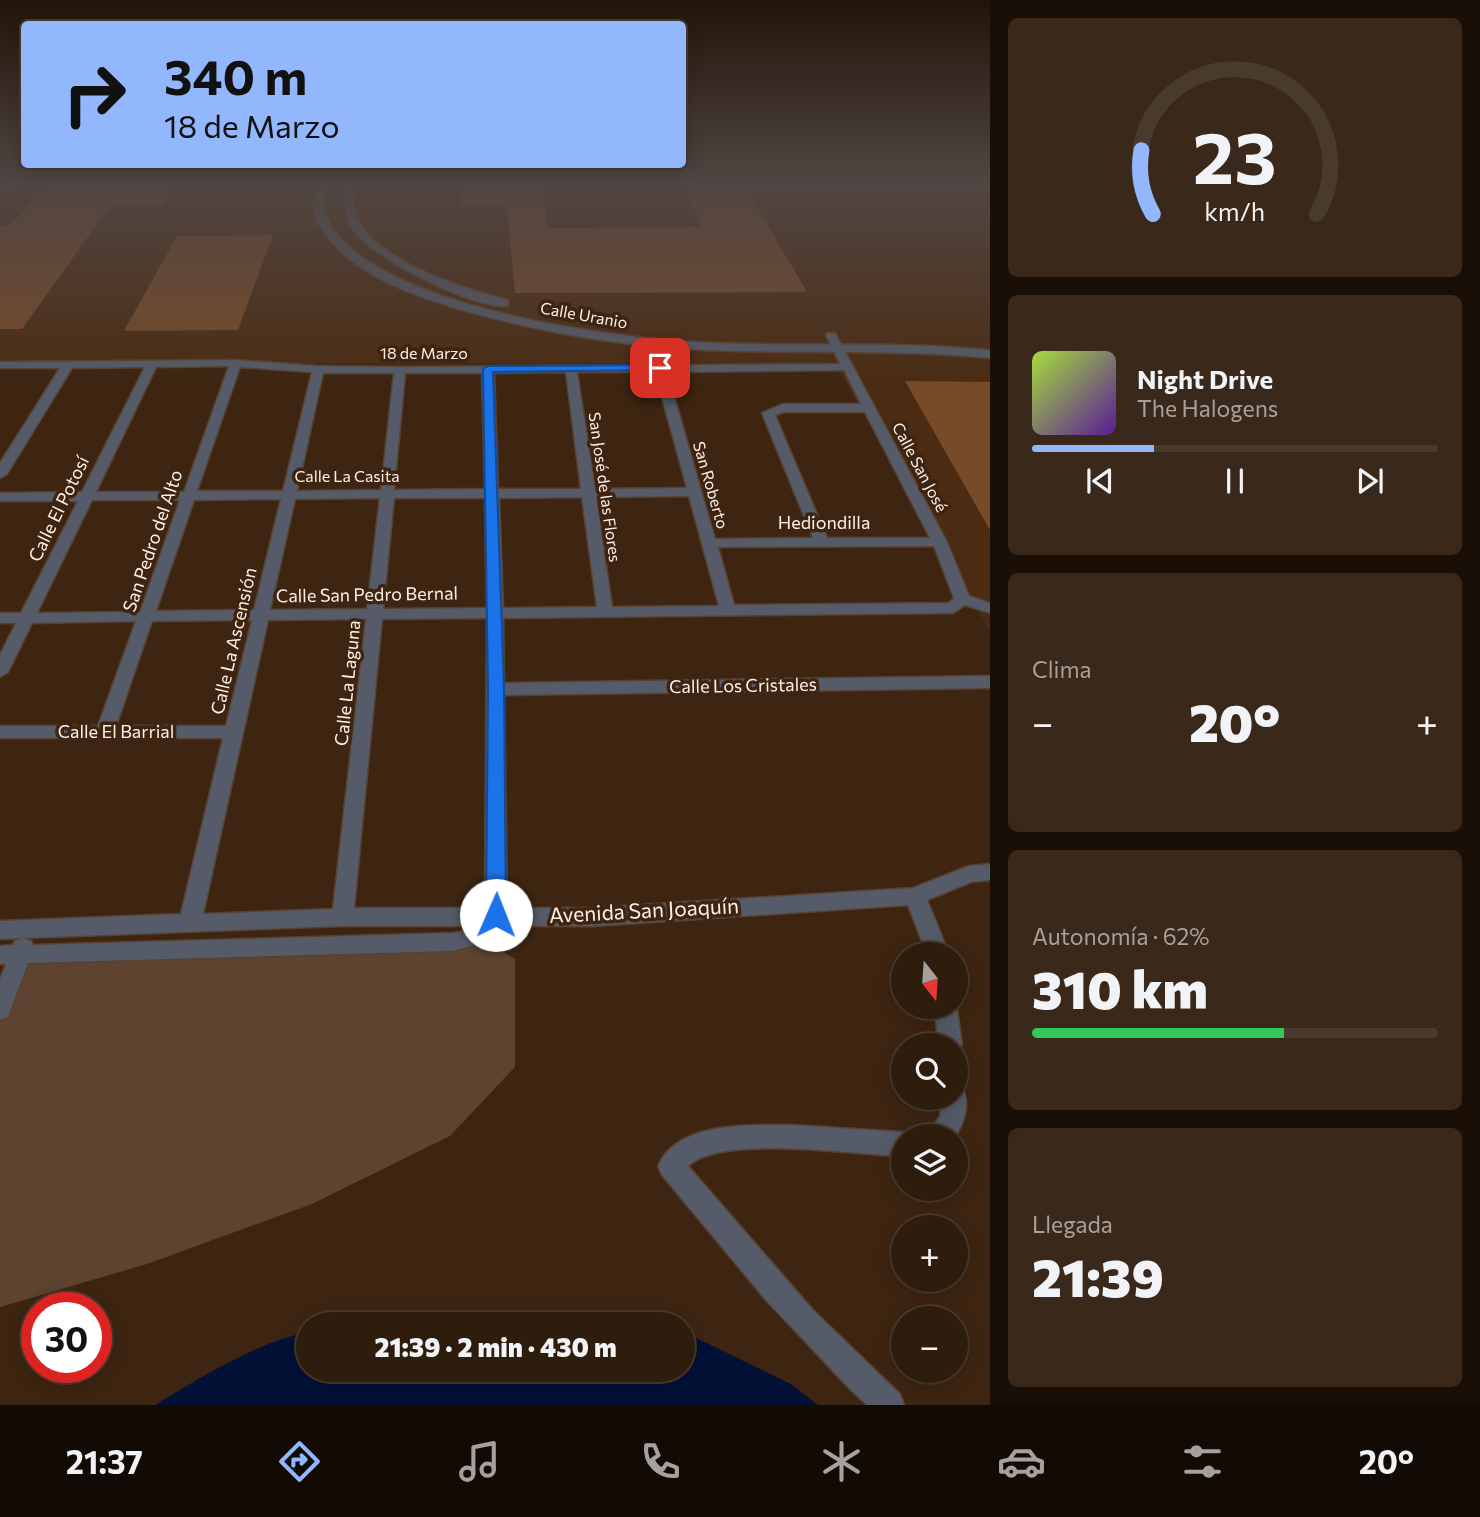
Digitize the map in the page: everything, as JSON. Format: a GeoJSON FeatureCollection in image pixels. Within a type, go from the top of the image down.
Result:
{"type":"FeatureCollection","features":[{"type":"Feature","properties":{"kind":"street","name":"Calle Uranio"},"geometry":{"type":"LineString","coordinates":[[346,251],[401,284],[468,308],[558,330],[639,342],[705,346],[990,354]]}},
{"type":"Feature","properties":{"kind":"street","name":"Calle Uranio"},"geometry":{"type":"LineString","coordinates":[[380,251],[416,272],[459,290],[535,311],[591,322],[686,332],[961,337]]}},
{"type":"Feature","properties":{"kind":"street","name":"Calle San José"},"geometry":{"type":"LineString","coordinates":[[831,335],[940,542],[962,599]]}},
{"type":"Feature","properties":{"kind":"street","name":"18 de Marzo"},"geometry":{"type":"LineString","coordinates":[[0,365],[236,363],[318,369],[400,370],[848,367]]}},
{"type":"Feature","properties":{"kind":"street","name":"San Pedro del Alto"},"geometry":{"type":"LineString","coordinates":[[105,732],[236,363]]}},
{"type":"Feature","properties":{"kind":"street","name":"Calle El Potosí"},"geometry":{"type":"LineString","coordinates":[[0,672],[152,364]]}},
{"type":"Feature","properties":{"kind":"street"},"geometry":{"type":"LineString","coordinates":[[0,474],[68,365]]}},
{"type":"Feature","properties":{"kind":"street","name":"San José de las Flores"},"geometry":{"type":"LineString","coordinates":[[571,368],[605,611]]}},
{"type":"Feature","properties":{"kind":"street","name":"San Roberto"},"geometry":{"type":"LineString","coordinates":[[660,368],[728,611]]}},
{"type":"Feature","properties":{"kind":"street","name":"Calle La Ascensión"},"geometry":{"type":"LineString","coordinates":[[190,922],[318,369]]}},
{"type":"Feature","properties":{"kind":"street"},"geometry":{"type":"LineString","coordinates":[[488,369],[496,689],[492,923]]}},
{"type":"Feature","properties":{"kind":"street","name":"Calle La Laguna"},"geometry":{"type":"LineString","coordinates":[[343,917],[400,370]]}},
{"type":"Feature","properties":{"kind":"street"},"geometry":{"type":"LineString","coordinates":[[822,543],[768,416],[771,410],[869,408]]}},
{"type":"Feature","properties":{"kind":"street","name":"Calle La Casita"},"geometry":{"type":"LineString","coordinates":[[0,497],[695,492]]}},
{"type":"Feature","properties":{"kind":"street","name":"Hediondilla"},"geometry":{"type":"LineString","coordinates":[[709,543],[940,542]]}},
{"type":"Feature","properties":{"kind":"street"},"geometry":{"type":"LineString","coordinates":[[962,599],[990,608]]}},
{"type":"Feature","properties":{"kind":"street","name":"Calle San Pedro Bernal"},"geometry":{"type":"LineString","coordinates":[[0,618],[945,609],[959,604],[962,599]]}},
{"type":"Feature","properties":{"kind":"street","name":"Calle Los Cristales"},"geometry":{"type":"LineString","coordinates":[[496,689],[990,682]]}},
{"type":"Feature","properties":{"kind":"street","name":"Calle El Barrial"},"geometry":{"type":"LineString","coordinates":[[0,732],[233,732]]}},
{"type":"Feature","properties":{"kind":"street","name":"Avenida San Joaquín"},"geometry":{"type":"LineString","coordinates":[[0,930],[343,917],[492,923],[915,896],[969,874],[990,872]]}},
{"type":"Feature","properties":{"kind":"street"},"geometry":{"type":"LineString","coordinates":[[915,896],[933,942]]}},
{"type":"Feature","properties":{"kind":"street","name":"Avenida San Joaquín"},"geometry":{"type":"LineString","coordinates":[[10,955],[453,942],[468,941],[492,923]]}},
{"type":"Feature","properties":{"kind":"street"},"geometry":{"type":"LineString","coordinates":[[0,1010],[10,955],[29,930]]}},
{"type":"Feature","properties":{"kind":"street"},"geometry":{"type":"LineString","coordinates":[[889,1405],[861,1380],[751,1262],[671,1166],[687,1150],[713,1142],[741,1138],[891,1144]]}},
{"type":"Feature","properties":{"kind":"shaded area"},"geometry":{"type":"Polygon","coordinates":[[[0,251],[990,251],[990,631],[834,363],[0,364],[0,251]]]}},
{"type":"Feature","properties":{"kind":"shaded area"},"geometry":{"type":"Polygon","coordinates":[[[479,937],[515,959],[515,1067],[450,1136],[312,1204],[147,1264],[51,1292],[21,1292],[21,1301],[0,1307],[0,1010],[20,955],[479,937]]]}},
{"type":"Feature","properties":{"kind":"water"},"geometry":{"type":"Polygon","coordinates":[[[296,1335],[296,1382],[695,1382],[695,1337],[791,1384],[818,1405],[155,1405],[251,1351],[296,1335]]]}},
{"type":"Feature","properties":{"kind":"building"},"geometry":{"type":"Polygon","coordinates":[[[0,251],[78,251],[22,329],[0,329],[0,251]]]}},
{"type":"Feature","properties":{"kind":"building"},"geometry":{"type":"Polygon","coordinates":[[[169,251],[267,251],[238,330],[124,331],[169,251]]]}},
{"type":"Feature","properties":{"kind":"building"},"geometry":{"type":"Polygon","coordinates":[[[511,251],[783,251],[807,292],[515,293],[511,251]]]}},
{"type":"Feature","properties":{"kind":"building"},"geometry":{"type":"Polygon","coordinates":[[[905,381],[990,382],[990,530],[905,381]]]}},
{"type":"Feature","properties":{"kind":"route"},"geometry":{"type":"LineString","coordinates":[[496,915],[495,613],[488,369],[660,368]]}}]}
